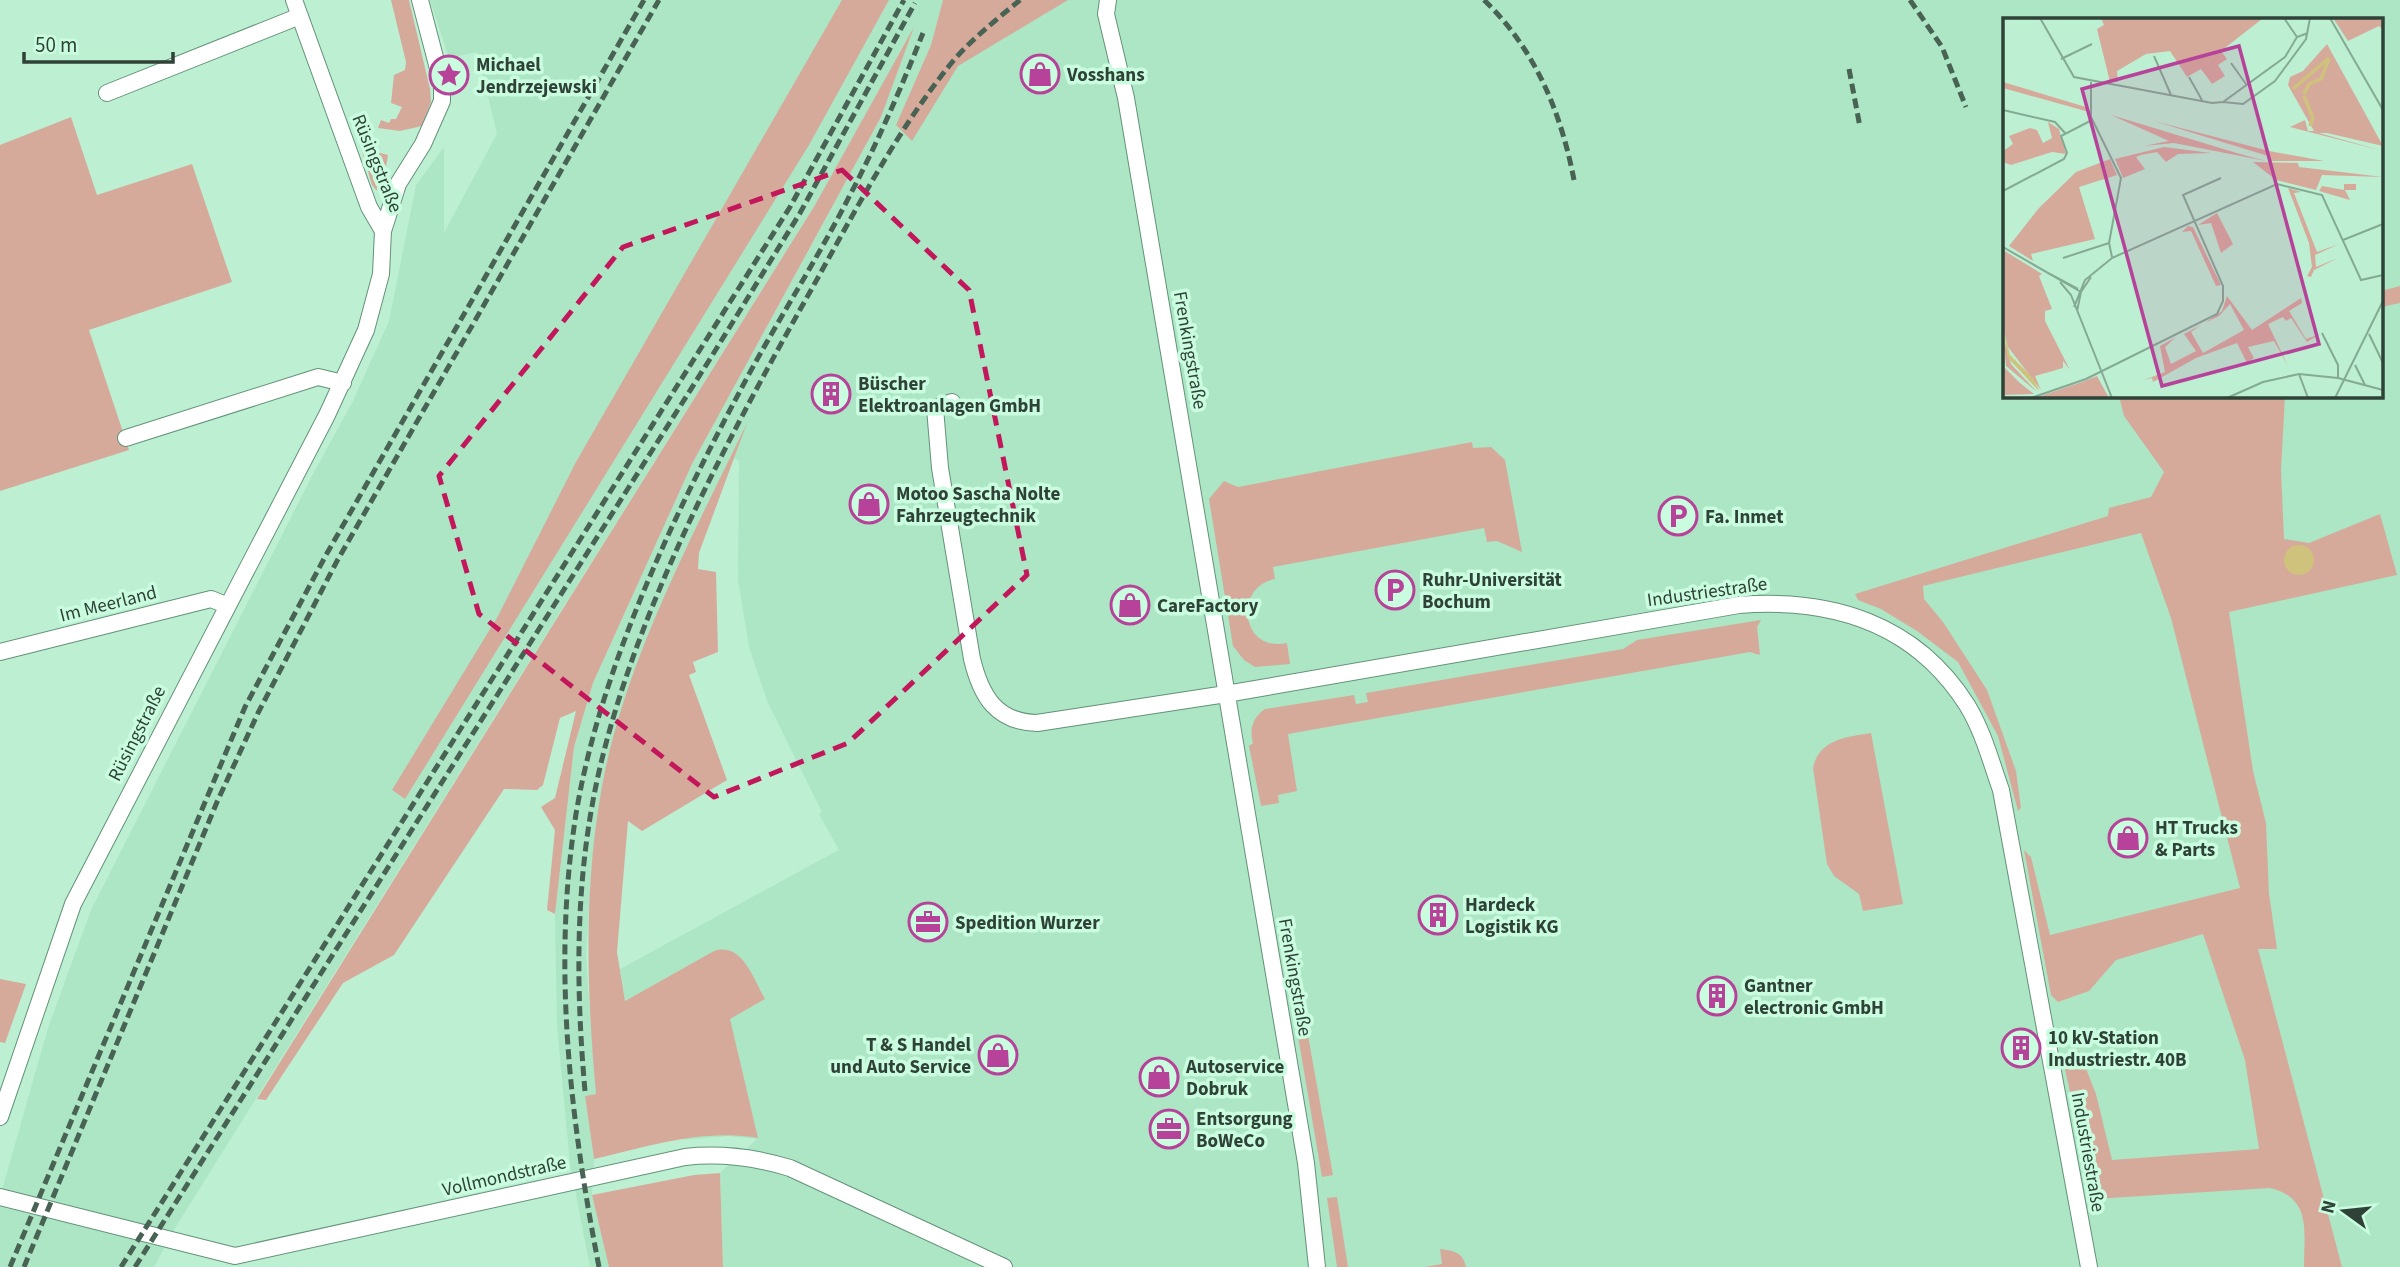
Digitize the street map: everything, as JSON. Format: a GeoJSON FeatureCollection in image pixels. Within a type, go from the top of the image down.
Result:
{"type":"FeatureCollection","features":[{"type":"Feature","properties":{"kind":"street","name":"Rüsingstraße"},"geometry":{"type":"LineString","coordinates":[[0,1117],[73,904],[343,383],[371,314],[381,274],[383,231],[369,207],[295,0]]}},
{"type":"Feature","properties":{"kind":"street"},"geometry":{"type":"LineString","coordinates":[[383,231],[398,184],[438,118],[442,102],[442,84],[420,0]]}},
{"type":"Feature","properties":{"kind":"street","name":"Frenkingstraße"},"geometry":{"type":"LineString","coordinates":[[1107,7],[1126,98],[1306,1164],[1317,1267]]}},
{"type":"Feature","properties":{"kind":"street"},"geometry":{"type":"LineString","coordinates":[[107,93],[300,16]]}},
{"type":"Feature","properties":{"kind":"street"},"geometry":{"type":"LineString","coordinates":[[125,438],[318,377],[343,383]]}},
{"type":"Feature","properties":{"kind":"street"},"geometry":{"type":"LineString","coordinates":[[952,402],[935,408],[940,468],[972,659],[978,685],[993,709],[1009,719],[1038,723],[1226,694]]}},
{"type":"Feature","properties":{"kind":"street","name":"Im Meerland"},"geometry":{"type":"LineString","coordinates":[[0,652],[211,599],[226,605]]}},
{"type":"Feature","properties":{"kind":"street","name":"Industriestraße"},"geometry":{"type":"LineString","coordinates":[[1226,694],[1726,607],[1775,602],[1817,605],[1855,615],[1916,649],[1946,676],[1968,707],[1984,740],[2001,790],[2089,1267]]}},
{"type":"Feature","properties":{"kind":"street","name":"Vollmondstraße"},"geometry":{"type":"LineString","coordinates":[[0,1197],[217,1253],[256,1260],[582,1179],[710,1154],[754,1157],[790,1168],[1003,1267]]}},
{"type":"Feature","properties":{"kind":"highlighted area"},"geometry":{"type":"Polygon","coordinates":[[[842,170],[969,290],[1027,575],[848,743],[714,797],[479,614],[439,476],[623,247],[842,170]]]}},
{"type":"Feature","properties":{"kind":"shaded area"},"geometry":{"type":"Polygon","coordinates":[[[391,0],[409,0],[431,102],[422,126],[400,131],[378,128],[381,120],[389,123],[391,119],[396,119],[402,107],[391,103],[394,75],[405,70],[406,62],[391,0]]]}},
{"type":"Feature","properties":{"kind":"shaded area"},"geometry":{"type":"Polygon","coordinates":[[[430,0],[943,0],[931,45],[899,119],[986,0],[2400,0],[2400,1267],[723,1267],[720,1173],[757,1139],[728,1136],[683,1140],[705,956],[625,1001],[620,969],[839,850],[819,814],[822,812],[768,703],[749,647],[738,580],[739,461],[734,458],[742,434],[673,577],[627,695],[606,766],[592,861],[586,958],[596,1094],[585,1096],[594,1159],[592,1195],[609,1267],[590,1267],[570,1164],[557,1026],[555,914],[574,747],[593,683],[692,464],[881,117],[911,34],[815,205],[175,1228],[154,1267],[0,1267],[0,1197],[48,1028],[91,910],[312,476],[353,401],[389,321],[416,185],[444,147],[444,233],[497,134],[477,52],[449,58],[430,0]]]}},
{"type":"Feature","properties":{"kind":"shaded area"},"geometry":{"type":"Polygon","coordinates":[[[842,0],[889,0],[809,145],[405,799],[392,790],[498,616],[576,462],[842,0]]]}},
{"type":"Feature","properties":{"kind":"shaded area"},"geometry":{"type":"Polygon","coordinates":[[[943,0],[1068,0],[958,66],[912,141],[896,125],[931,45],[943,0]]]}},
{"type":"Feature","properties":{"kind":"shaded area"},"geometry":{"type":"Polygon","coordinates":[[[914,27],[881,117],[692,464],[593,683],[574,747],[555,914],[547,910],[555,830],[541,807],[555,798],[576,711],[560,718],[543,785],[537,790],[504,789],[394,955],[343,983],[266,1100],[257,1099],[815,205],[914,27]]]}},
{"type":"Feature","properties":{"kind":"shaded area"},"geometry":{"type":"Polygon","coordinates":[[[71,117],[97,195],[192,164],[232,282],[89,330],[129,450],[0,491],[0,145],[71,117]]]}},
{"type":"Feature","properties":{"kind":"shaded area"},"geometry":{"type":"Polygon","coordinates":[[[361,148],[388,155],[382,191],[376,190],[372,185],[361,148]]]}},
{"type":"Feature","properties":{"kind":"shaded area"},"geometry":{"type":"Polygon","coordinates":[[[2400,286],[2400,303],[2382,307],[2382,291],[2400,286]]]}},
{"type":"Feature","properties":{"kind":"shaded area"},"geometry":{"type":"Polygon","coordinates":[[[2119,397],[2285,397],[2281,470],[2284,539],[2309,543],[2380,514],[2397,575],[2229,612],[2253,771],[2266,823],[2269,894],[2277,949],[2258,949],[2342,1267],[2304,1267],[2304,1229],[2299,1208],[2284,1193],[2270,1188],[2094,1199],[2062,1056],[2079,1051],[2096,1094],[2112,1160],[2259,1149],[2245,1060],[2203,934],[2116,960],[2089,991],[2058,1002],[2051,995],[2024,850],[2031,857],[2050,935],[2240,888],[2171,618],[2141,533],[1923,586],[1924,599],[1943,622],[1987,690],[2016,771],[2021,808],[2018,811],[1998,736],[1958,662],[1917,631],[1881,609],[1858,600],[1855,594],[2108,516],[2109,508],[2151,497],[2164,472],[2124,416],[2119,397]]]}},
{"type":"Feature","properties":{"kind":"shaded area"},"geometry":{"type":"Polygon","coordinates":[[[747,423],[699,553],[698,569],[716,572],[718,652],[693,662],[696,672],[689,675],[727,780],[642,831],[628,821],[617,952],[625,1001],[714,951],[732,952],[746,964],[765,999],[730,1019],[758,1138],[717,1135],[696,1137],[594,1159],[585,1096],[596,1094],[590,1012],[590,888],[593,847],[606,766],[632,677],[649,634],[686,548],[747,423]]]}},
{"type":"Feature","properties":{"kind":"shaded area"},"geometry":{"type":"Polygon","coordinates":[[[1472,442],[1473,448],[1491,447],[1505,460],[1522,552],[1497,541],[1487,542],[1484,528],[1273,567],[1275,579],[1262,584],[1253,594],[1248,605],[1248,618],[1252,629],[1260,638],[1272,643],[1287,643],[1290,664],[1255,667],[1244,660],[1233,646],[1209,499],[1224,481],[1238,487],[1472,442]]]}},
{"type":"Feature","properties":{"kind":"shaded area"},"geometry":{"type":"Polygon","coordinates":[[[2299,545],[2310,549],[2314,560],[2310,571],[2299,575],[2288,571],[2284,560],[2288,549],[2299,545]]]}},
{"type":"Feature","properties":{"kind":"shaded area"},"geometry":{"type":"Polygon","coordinates":[[[1761,620],[1757,627],[1760,655],[1750,652],[1288,734],[1297,791],[1278,795],[1279,803],[1261,806],[1249,746],[1253,743],[1253,724],[1265,709],[1354,695],[1356,704],[1368,702],[1366,693],[1623,649],[1637,640],[1761,620]]]}},
{"type":"Feature","properties":{"kind":"shaded area"},"geometry":{"type":"Polygon","coordinates":[[[1871,733],[1903,904],[1863,911],[1859,894],[1834,876],[1827,864],[1813,768],[1816,758],[1828,745],[1844,738],[1871,733]]]}},
{"type":"Feature","properties":{"kind":"shaded area"},"geometry":{"type":"Polygon","coordinates":[[[1293,952],[1333,1175],[1322,1177],[1284,954],[1293,952]]]}},
{"type":"Feature","properties":{"kind":"shaded area"},"geometry":{"type":"Polygon","coordinates":[[[0,979],[26,984],[5,1043],[0,1042],[0,979]]]}},
{"type":"Feature","properties":{"kind":"shaded area"},"geometry":{"type":"Polygon","coordinates":[[[720,1173],[723,1267],[609,1267],[592,1195],[694,1175],[720,1173]]]}},
{"type":"Feature","properties":{"kind":"shaded area"},"geometry":{"type":"Polygon","coordinates":[[[1337,1197],[1348,1267],[1337,1267],[1327,1198],[1337,1197]]]}},
{"type":"Feature","properties":{"kind":"shaded area"},"geometry":{"type":"Polygon","coordinates":[[[1440,1249],[1457,1253],[1463,1258],[1466,1267],[1425,1267],[1442,1264],[1440,1249]]]}},
{"type":"Feature","properties":{"kind":"railway"},"geometry":{"type":"LineString","coordinates":[[10,1267],[245,707],[326,555],[644,0]]}},
{"type":"Feature","properties":{"kind":"railway"},"geometry":{"type":"LineString","coordinates":[[24,1267],[217,802],[258,713],[337,561],[659,0]]}},
{"type":"Feature","properties":{"kind":"railway"},"geometry":{"type":"LineString","coordinates":[[121,1267],[790,207],[904,0]]}},
{"type":"Feature","properties":{"kind":"railway"},"geometry":{"type":"LineString","coordinates":[[585,1091],[579,965],[582,882],[593,800],[602,759],[639,640],[717,465],[873,180],[909,121],[949,66],[1020,0]]}},
{"type":"Feature","properties":{"kind":"railway"},"geometry":{"type":"LineString","coordinates":[[1484,0],[1518,39],[1543,83],[1562,130],[1574,180]]}},
{"type":"Feature","properties":{"kind":"railway"},"geometry":{"type":"LineString","coordinates":[[1910,0],[1942,47],[1966,107]]}},
{"type":"Feature","properties":{"kind":"railway"},"geometry":{"type":"LineString","coordinates":[[135,1267],[710,359],[800,213],[915,3]]}},
{"type":"Feature","properties":{"kind":"railway"},"geometry":{"type":"LineString","coordinates":[[599,1267],[573,1098],[565,984],[569,871],[576,814],[587,760],[602,705],[641,596],[689,491],[740,391],[860,175],[889,115],[923,33]]}},
{"type":"Feature","properties":{"kind":"railway"},"geometry":{"type":"LineString","coordinates":[[1849,69],[1860,127]]}},
{"type":"Feature","properties":{"kind":"place","name":"Vosshans"},"geometry":{"type":"Point","coordinates":[1040,74]}},
{"type":"Feature","properties":{"kind":"place","name":"Michael Jendrzejewski"},"geometry":{"type":"Point","coordinates":[449,75]}},
{"type":"Feature","properties":{"kind":"place","name":"Büscher Elektroanlagen GmbH"},"geometry":{"type":"Point","coordinates":[831,394]}},
{"type":"Feature","properties":{"kind":"place","name":"Motoo Sascha Nolte Fahrzeugtechnik"},"geometry":{"type":"Point","coordinates":[869,504]}},
{"type":"Feature","properties":{"kind":"place","name":"Fa. Inmet"},"geometry":{"type":"Point","coordinates":[1678,516]}},
{"type":"Feature","properties":{"kind":"place","name":"Ruhr-Universität Bochum"},"geometry":{"type":"Point","coordinates":[1395,590]}},
{"type":"Feature","properties":{"kind":"place","name":"CareFactory"},"geometry":{"type":"Point","coordinates":[1130,605]}},
{"type":"Feature","properties":{"kind":"place","name":"HT Trucks & Parts"},"geometry":{"type":"Point","coordinates":[2128,838]}},
{"type":"Feature","properties":{"kind":"place","name":"Hardeck Logistik KG"},"geometry":{"type":"Point","coordinates":[1438,915]}},
{"type":"Feature","properties":{"kind":"place","name":"Spedition Wurzer"},"geometry":{"type":"Point","coordinates":[928,922]}},
{"type":"Feature","properties":{"kind":"place","name":"Gantner electronic GmbH"},"geometry":{"type":"Point","coordinates":[1717,996]}},
{"type":"Feature","properties":{"kind":"place","name":"10 kV-Station Industriestr. 40B"},"geometry":{"type":"Point","coordinates":[2021,1048]}},
{"type":"Feature","properties":{"kind":"place","name":"T & S Handel und Auto Service"},"geometry":{"type":"Point","coordinates":[998,1055]}},
{"type":"Feature","properties":{"kind":"place","name":"Autoservice Dobruk"},"geometry":{"type":"Point","coordinates":[1159,1077]}},
{"type":"Feature","properties":{"kind":"place","name":"Entsorgung BoWeCo"},"geometry":{"type":"Point","coordinates":[1169,1129]}}]}
